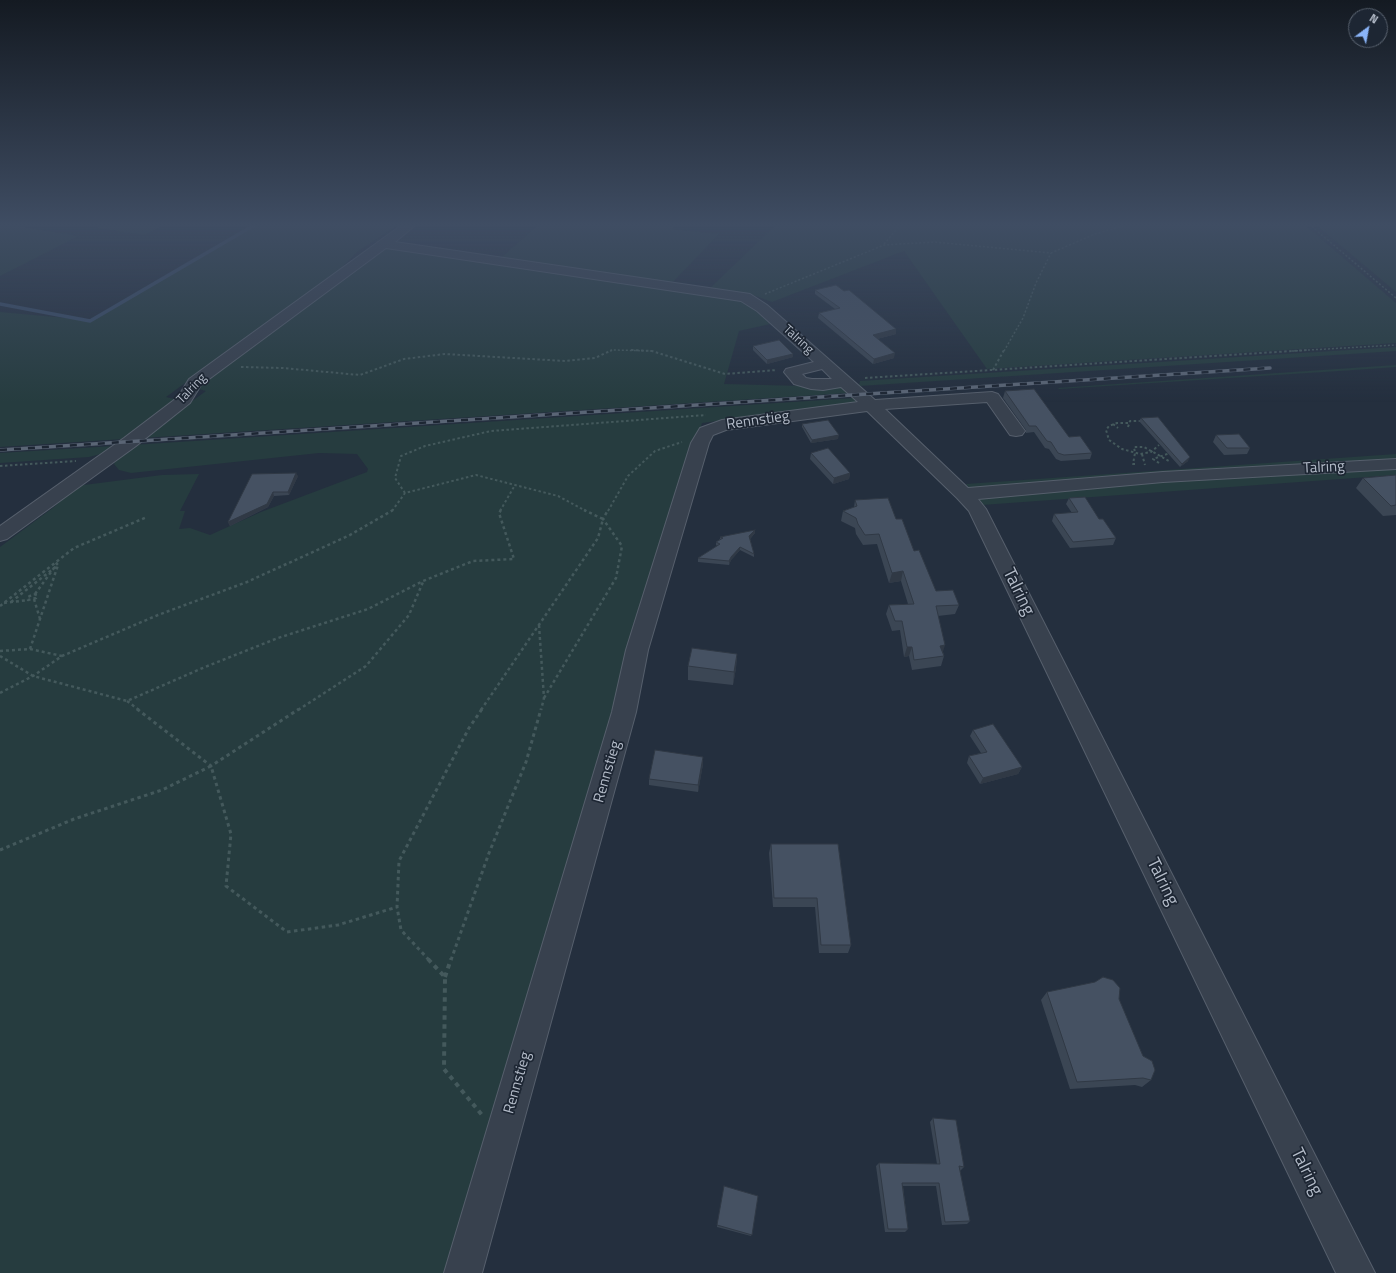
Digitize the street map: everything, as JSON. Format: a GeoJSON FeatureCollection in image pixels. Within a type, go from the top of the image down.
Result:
{"type":"FeatureCollection","features":[{"type":"Feature","properties":{"kind":"street","name":"Talring"},"geometry":{"type":"LineString","coordinates":[[0,535],[106,459],[184,400],[195,382],[330,283]]}},
{"type":"Feature","properties":{"kind":"street","name":"Talring"},"geometry":{"type":"LineString","coordinates":[[659,283],[745,296],[752,300],[871,405],[964,494],[977,510],[1356,1273]]}},
{"type":"Feature","properties":{"kind":"street"},"geometry":{"type":"LineString","coordinates":[[825,364],[792,372],[800,381],[811,384],[823,385],[844,382]]}},
{"type":"Feature","properties":{"kind":"street"},"geometry":{"type":"LineString","coordinates":[[871,405],[992,397],[1016,431]]}},
{"type":"Feature","properties":{"kind":"street","name":"Rennstieg"},"geometry":{"type":"LineString","coordinates":[[463,1273],[624,712],[637,650],[700,443],[708,423],[722,425],[871,405]]}},
{"type":"Feature","properties":{"kind":"street","name":"Talring"},"geometry":{"type":"LineString","coordinates":[[964,494],[1163,477],[1396,464]]}},
{"type":"Feature","properties":{"kind":"path"},"geometry":{"type":"LineString","coordinates":[[752,300],[790,283]]}},
{"type":"Feature","properties":{"kind":"path"},"geometry":{"type":"LineString","coordinates":[[992,370],[1023,318],[1036,283]]}},
{"type":"Feature","properties":{"kind":"path"},"geometry":{"type":"LineString","coordinates":[[1379,283],[1396,298]]}},
{"type":"Feature","properties":{"kind":"path"},"geometry":{"type":"LineString","coordinates":[[844,382],[862,378],[1396,345]]}},
{"type":"Feature","properties":{"kind":"path"},"geometry":{"type":"LineString","coordinates":[[216,366],[283,368],[360,375],[404,359],[445,354],[565,361],[595,358],[613,350],[652,351],[725,374],[786,369],[792,372]]}},
{"type":"Feature","properties":{"kind":"path"},"geometry":{"type":"LineString","coordinates":[[1142,421],[1130,421],[1128,423],[1113,424],[1106,430],[1109,440],[1122,449],[1142,454],[1152,452],[1159,445]]}},
{"type":"Feature","properties":{"kind":"path"},"geometry":{"type":"LineString","coordinates":[[405,493],[395,478],[401,456],[425,446],[490,431],[708,423]]}},
{"type":"Feature","properties":{"kind":"path"},"geometry":{"type":"LineString","coordinates":[[445,977],[401,930],[397,907],[399,861],[469,728],[598,538],[603,519],[628,476],[655,451],[708,423]]}},
{"type":"Feature","properties":{"kind":"path"},"geometry":{"type":"LineString","coordinates":[[1113,424],[1118,428]]}},
{"type":"Feature","properties":{"kind":"path"},"geometry":{"type":"LineString","coordinates":[[1149,466],[1133,464],[1135,453],[1134,447],[1144,447],[1169,461]]}},
{"type":"Feature","properties":{"kind":"path"},"geometry":{"type":"LineString","coordinates":[[1154,466],[1161,465],[1153,459],[1175,452]]}},
{"type":"Feature","properties":{"kind":"path"},"geometry":{"type":"LineString","coordinates":[[1142,454],[1145,466]]}},
{"type":"Feature","properties":{"kind":"path"},"geometry":{"type":"LineString","coordinates":[[0,466],[106,459]]}},
{"type":"Feature","properties":{"kind":"path"},"geometry":{"type":"LineString","coordinates":[[1166,463],[1175,459]]}},
{"type":"Feature","properties":{"kind":"path"},"geometry":{"type":"LineString","coordinates":[[0,692],[33,676],[62,656],[158,615],[247,582],[350,535],[391,512],[405,493],[476,475],[558,496],[603,519],[622,546],[616,578],[544,698],[526,762],[489,853],[445,977],[444,1069],[502,1139]]}},
{"type":"Feature","properties":{"kind":"path"},"geometry":{"type":"LineString","coordinates":[[128,701],[205,667],[278,638],[368,609],[423,581],[473,562],[514,559],[499,513],[516,485]]}},
{"type":"Feature","properties":{"kind":"path"},"geometry":{"type":"LineString","coordinates":[[0,606],[74,548],[147,517]]}},
{"type":"Feature","properties":{"kind":"path"},"geometry":{"type":"LineString","coordinates":[[30,649],[58,564]]}},
{"type":"Feature","properties":{"kind":"path"},"geometry":{"type":"LineString","coordinates":[[11,602],[58,564]]}},
{"type":"Feature","properties":{"kind":"path"},"geometry":{"type":"LineString","coordinates":[[28,600],[29,596],[35,594],[54,568]]}},
{"type":"Feature","properties":{"kind":"path"},"geometry":{"type":"LineString","coordinates":[[0,850],[74,819],[162,790],[211,766],[366,666],[409,615],[423,581]]}},
{"type":"Feature","properties":{"kind":"path"},"geometry":{"type":"LineString","coordinates":[[4,603],[34,599],[38,596],[35,594]]}},
{"type":"Feature","properties":{"kind":"path"},"geometry":{"type":"LineString","coordinates":[[34,599],[40,619]]}},
{"type":"Feature","properties":{"kind":"path"},"geometry":{"type":"LineString","coordinates":[[539,625],[544,698]]}},
{"type":"Feature","properties":{"kind":"path"},"geometry":{"type":"LineString","coordinates":[[0,651],[30,649],[62,656]]}},
{"type":"Feature","properties":{"kind":"path"},"geometry":{"type":"LineString","coordinates":[[0,656],[33,676],[128,701],[211,766],[231,834],[226,886],[287,932],[338,925],[397,907]]}},
{"type":"Feature","properties":{"kind":"green space"},"geometry":{"type":"Polygon","coordinates":[[[152,283],[321,283],[166,397],[178,400],[124,439],[0,447],[0,312],[89,320],[152,283]]]}},
{"type":"Feature","properties":{"kind":"green space"},"geometry":{"type":"Polygon","coordinates":[[[337,283],[635,283],[735,298],[747,303],[770,324],[739,331],[724,384],[843,387],[849,393],[142,438],[206,391],[195,388],[337,283]]]}},
{"type":"Feature","properties":{"kind":"green space"},"geometry":{"type":"Polygon","coordinates":[[[715,283],[820,283],[772,302],[753,295],[709,289],[715,283]]]}},
{"type":"Feature","properties":{"kind":"green space"},"geometry":{"type":"Polygon","coordinates":[[[927,283],[1373,283],[1396,303],[1396,343],[987,369],[927,283]]]}},
{"type":"Feature","properties":{"kind":"green space"},"geometry":{"type":"Polygon","coordinates":[[[1386,283],[1396,283],[1396,292],[1386,283]]]}},
{"type":"Feature","properties":{"kind":"green space"},"geometry":{"type":"Polygon","coordinates":[[[1396,347],[1396,351],[859,386],[860,381],[1396,347]]]}},
{"type":"Feature","properties":{"kind":"green space"},"geometry":{"type":"Polygon","coordinates":[[[1396,365],[1396,367],[1354,370],[1058,388],[1396,365]]]}},
{"type":"Feature","properties":{"kind":"green space"},"geometry":{"type":"Polygon","coordinates":[[[854,398],[859,403],[702,423],[632,647],[450,1273],[0,1273],[0,547],[54,507],[76,486],[162,475],[199,474],[180,511],[185,511],[179,529],[190,528],[210,535],[261,512],[367,472],[368,469],[357,454],[319,453],[131,473],[119,470],[114,464],[118,455],[132,445],[854,398]]]}},
{"type":"Feature","properties":{"kind":"green space"},"geometry":{"type":"Polygon","coordinates":[[[114,446],[104,453],[89,457],[0,463],[0,453],[114,446]]]}},
{"type":"Feature","properties":{"kind":"green space"},"geometry":{"type":"Polygon","coordinates":[[[1396,454],[1396,475],[982,505],[966,484],[1396,454]]]}},
{"type":"Feature","properties":{"kind":"building"},"geometry":{"type":"Polygon","coordinates":[[[836,285],[844,291],[849,290],[896,329],[873,335],[895,353],[874,359],[819,313],[840,308],[815,290],[836,285]]]}},
{"type":"Feature","properties":{"kind":"building"},"geometry":{"type":"Polygon","coordinates":[[[779,340],[793,354],[767,360],[753,346],[779,340]]]}},
{"type":"Feature","properties":{"kind":"building"},"geometry":{"type":"Polygon","coordinates":[[[1034,389],[1069,437],[1080,436],[1092,453],[1064,455],[1058,453],[1051,442],[1047,441],[1036,426],[1029,426],[1005,391],[1034,389]]]}},
{"type":"Feature","properties":{"kind":"building"},"geometry":{"type":"Polygon","coordinates":[[[1158,417],[1190,457],[1182,464],[1141,418],[1158,417]]]}},
{"type":"Feature","properties":{"kind":"building"},"geometry":{"type":"Polygon","coordinates":[[[828,420],[839,435],[812,440],[802,424],[828,420]]]}},
{"type":"Feature","properties":{"kind":"building"},"geometry":{"type":"Polygon","coordinates":[[[1239,434],[1250,448],[1227,448],[1216,435],[1239,434]]]}},
{"type":"Feature","properties":{"kind":"building"},"geometry":{"type":"Polygon","coordinates":[[[828,448],[850,473],[834,478],[811,453],[828,448]]]}},
{"type":"Feature","properties":{"kind":"building"},"geometry":{"type":"Polygon","coordinates":[[[296,473],[288,492],[273,492],[267,504],[228,522],[252,474],[296,473]]]}},
{"type":"Feature","properties":{"kind":"building"},"geometry":{"type":"Polygon","coordinates":[[[1396,475],[1396,505],[1391,506],[1363,478],[1396,475]]]}},
{"type":"Feature","properties":{"kind":"building"},"geometry":{"type":"Polygon","coordinates":[[[1085,497],[1099,519],[1103,519],[1116,538],[1073,542],[1054,514],[1078,512],[1069,498],[1085,497]]]}},
{"type":"Feature","properties":{"kind":"building"},"geometry":{"type":"Polygon","coordinates":[[[888,498],[896,519],[902,519],[914,551],[919,550],[936,591],[953,590],[959,605],[936,606],[945,645],[940,646],[944,656],[914,660],[912,647],[907,647],[902,621],[895,621],[889,605],[914,604],[903,571],[892,573],[879,534],[865,535],[856,518],[843,511],[857,506],[855,500],[888,498]]]}},
{"type":"Feature","properties":{"kind":"building"},"geometry":{"type":"Polygon","coordinates":[[[755,530],[749,536],[754,554],[740,547],[729,561],[698,558],[720,544],[716,542],[723,538],[720,537],[755,530]]]}},
{"type":"Feature","properties":{"kind":"building"},"geometry":{"type":"Polygon","coordinates":[[[692,648],[737,654],[734,672],[688,666],[692,648]]]}},
{"type":"Feature","properties":{"kind":"building"},"geometry":{"type":"Polygon","coordinates":[[[993,724],[1022,767],[983,778],[969,756],[987,752],[973,730],[993,724]]]}},
{"type":"Feature","properties":{"kind":"building"},"geometry":{"type":"Polygon","coordinates":[[[655,750],[703,757],[698,785],[649,779],[655,750]]]}},
{"type":"Feature","properties":{"kind":"building"},"geometry":{"type":"Polygon","coordinates":[[[771,844],[838,844],[851,945],[821,945],[817,898],[774,898],[771,844]]]}},
{"type":"Feature","properties":{"kind":"building"},"geometry":{"type":"Polygon","coordinates":[[[1103,977],[1113,980],[1120,988],[1119,999],[1143,1056],[1152,1061],[1155,1070],[1151,1080],[1143,1078],[1077,1082],[1047,992],[1095,982],[1103,977]]]}},
{"type":"Feature","properties":{"kind":"building"},"geometry":{"type":"Polygon","coordinates":[[[933,1118],[956,1120],[964,1167],[959,1166],[970,1221],[945,1222],[939,1183],[902,1183],[908,1229],[888,1229],[879,1163],[940,1164],[933,1118]]]}},
{"type":"Feature","properties":{"kind":"building"},"geometry":{"type":"Polygon","coordinates":[[[724,1186],[758,1196],[752,1235],[717,1225],[724,1186]]]}},
{"type":"Feature","properties":{"kind":"waterway"},"geometry":{"type":"LineString","coordinates":[[0,304],[90,321],[154,283]]}},
{"type":"Feature","properties":{"kind":"railway"},"geometry":{"type":"LineString","coordinates":[[0,450],[1270,368]]}}]}
